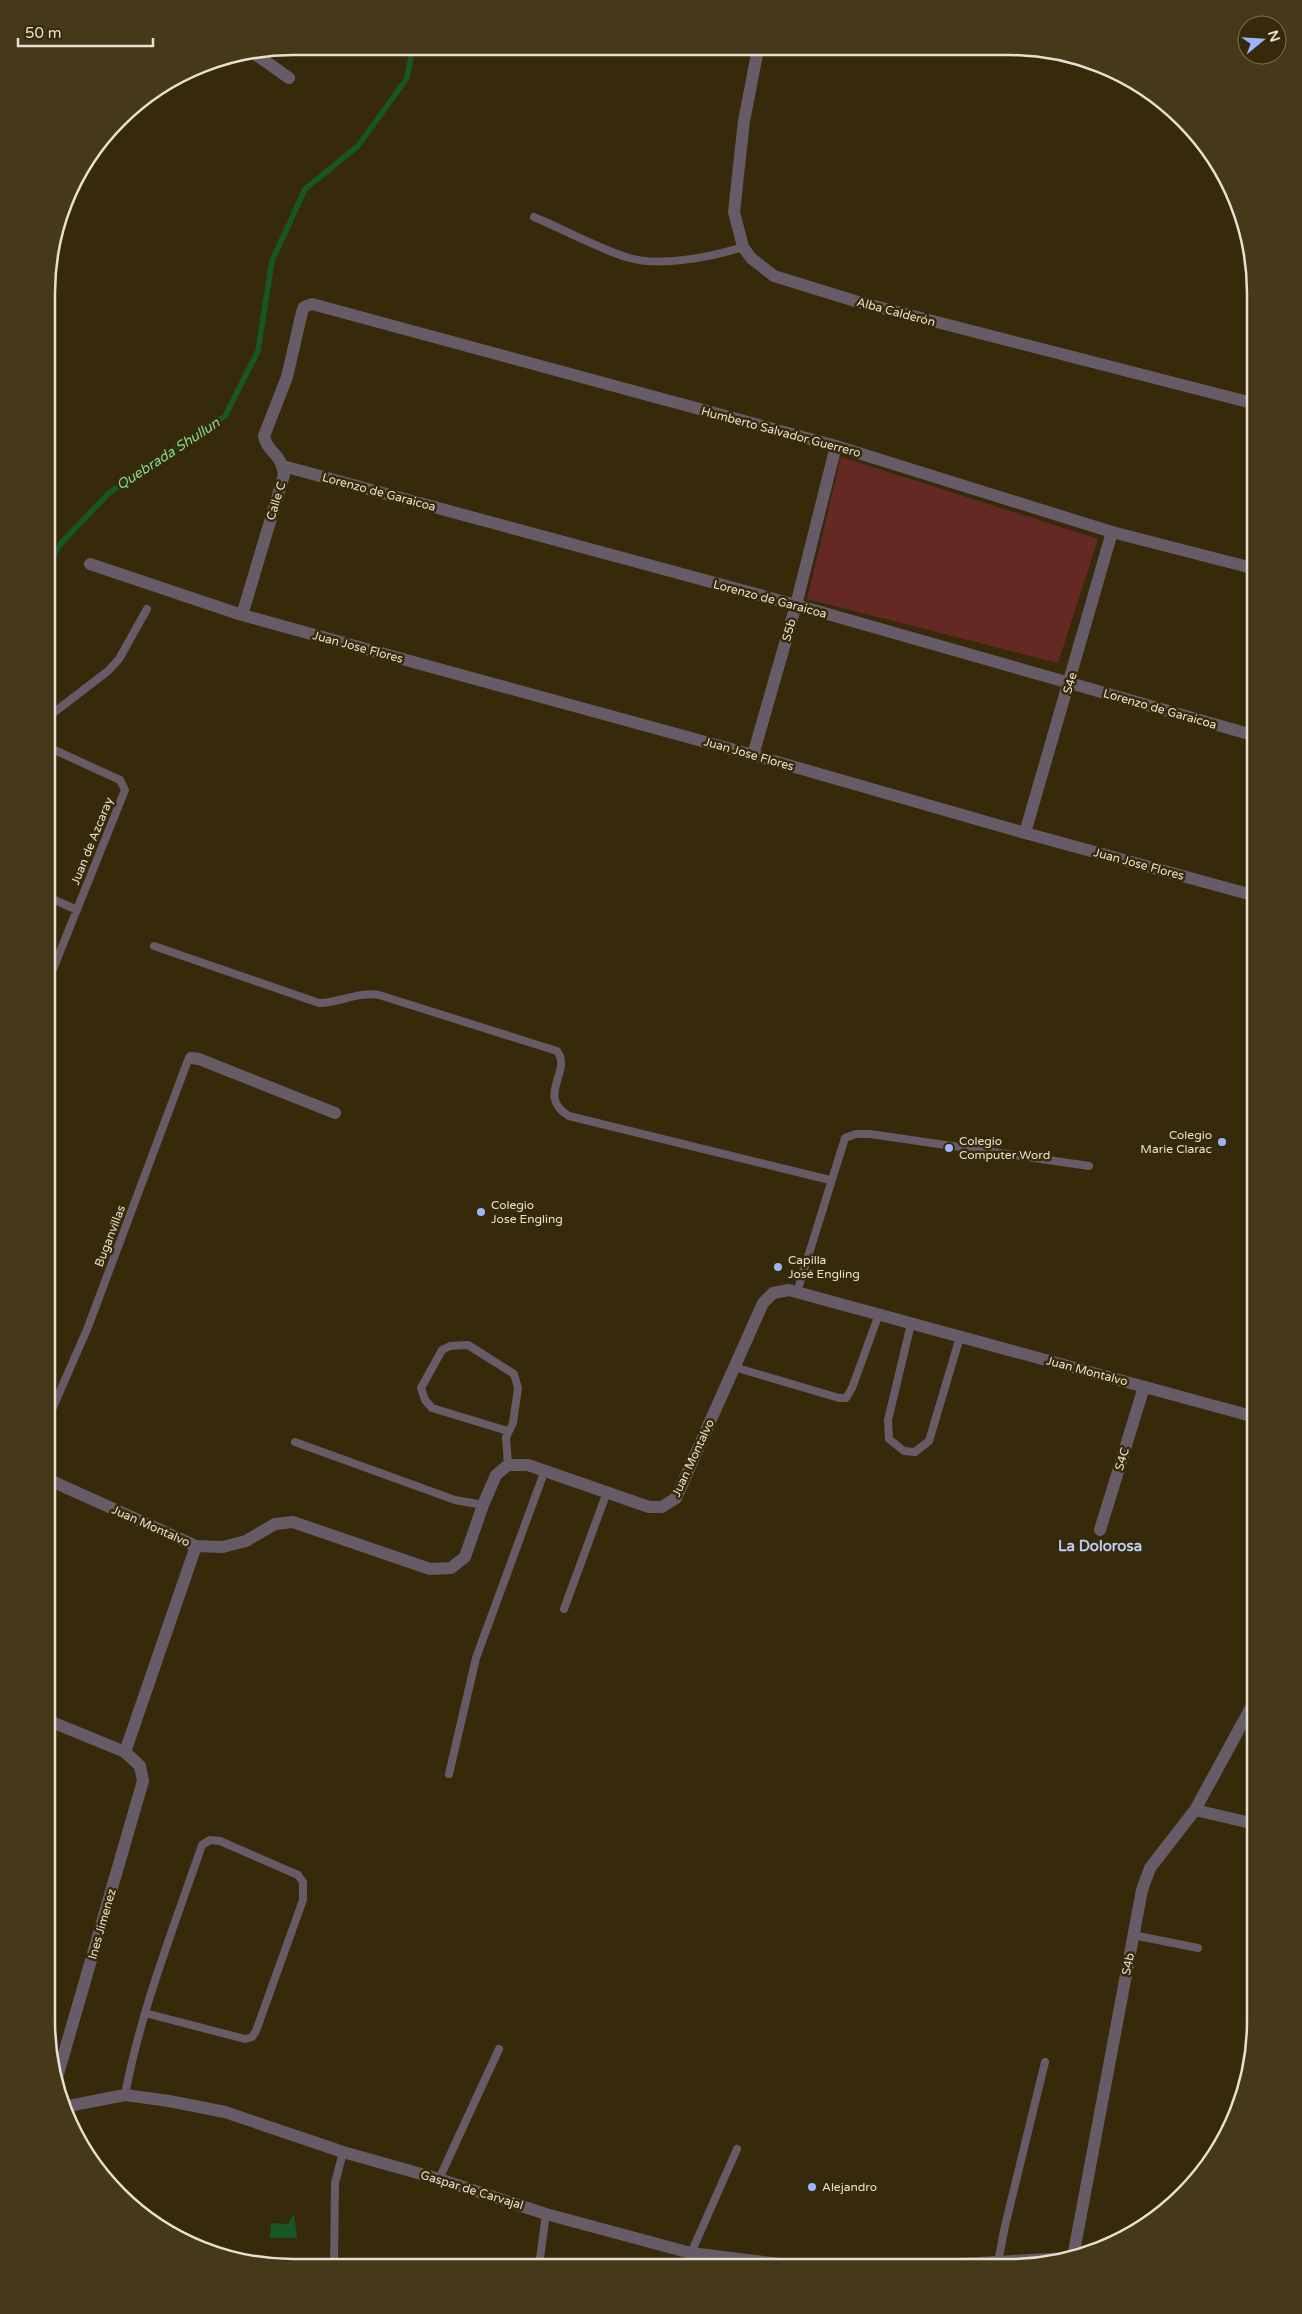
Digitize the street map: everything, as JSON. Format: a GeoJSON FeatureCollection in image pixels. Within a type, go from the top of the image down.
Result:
{"type":"FeatureCollection","features":[{"type":"Feature","properties":{"kind":"street","name":"Alba Calderón"},"geometry":{"type":"LineString","coordinates":[[757,55],[744,121],[734,212],[743,247],[751,258],[774,276],[855,301],[1247,402]]}},
{"type":"Feature","properties":{"kind":"street"},"geometry":{"type":"LineString","coordinates":[[260,57],[289,78]]}},
{"type":"Feature","properties":{"kind":"street","name":"Humberto Salvador Guerrero"},"geometry":{"type":"LineString","coordinates":[[304,307],[312,304],[836,446],[1112,532],[1247,568]]}},
{"type":"Feature","properties":{"kind":"street","name":"Calle C"},"geometry":{"type":"LineString","coordinates":[[242,615],[284,475],[280,458],[265,444],[264,436],[287,377],[304,307]]}},
{"type":"Feature","properties":{"kind":"street","name":"S5b"},"geometry":{"type":"LineString","coordinates":[[753,755],[796,606],[836,446]]}},
{"type":"Feature","properties":{"kind":"street","name":"Lorenzo de Garaicoa"},"geometry":{"type":"LineString","coordinates":[[283,466],[796,606],[1247,733]]}},
{"type":"Feature","properties":{"kind":"street","name":"S4e"},"geometry":{"type":"LineString","coordinates":[[1025,833],[1070,684],[1112,532]]}},
{"type":"Feature","properties":{"kind":"street","name":"Juan Jose Flores"},"geometry":{"type":"LineString","coordinates":[[90,564],[242,615],[753,755],[1025,833],[1247,894]]}},
{"type":"Feature","properties":{"kind":"street"},"geometry":{"type":"LineString","coordinates":[[191,1058],[199,1059],[335,1113]]}},
{"type":"Feature","properties":{"kind":"street","name":"Juan Montalvo"},"geometry":{"type":"LineString","coordinates":[[55,1484],[196,1546],[223,1547],[246,1541],[274,1524],[293,1522],[430,1569],[451,1568],[465,1558],[483,1505],[496,1475],[508,1465],[528,1465],[545,1470],[649,1507],[662,1507],[676,1498],[762,1303],[773,1293],[789,1290],[1247,1415]]}},
{"type":"Feature","properties":{"kind":"street","name":"S4C"},"geometry":{"type":"LineString","coordinates":[[1100,1530],[1144,1387]]}},
{"type":"Feature","properties":{"kind":"street"},"geometry":{"type":"LineString","coordinates":[[55,1723],[125,1752],[196,1546]]}},
{"type":"Feature","properties":{"kind":"street","name":"S4b"},"geometry":{"type":"LineString","coordinates":[[1074,2250],[1142,1890],[1150,1868],[1195,1810],[1247,1715]]}},
{"type":"Feature","properties":{"kind":"street","name":"Ines Jimenez"},"geometry":{"type":"LineString","coordinates":[[60,2067],[143,1780],[140,1766],[125,1752]]}},
{"type":"Feature","properties":{"kind":"street"},"geometry":{"type":"LineString","coordinates":[[1195,1810],[1247,1822]]}},
{"type":"Feature","properties":{"kind":"street","name":"Gaspar de Carvajal"},"geometry":{"type":"LineString","coordinates":[[71,2105],[125,2095],[225,2112],[343,2152],[439,2179],[546,2214],[691,2252],[743,2259]]}},
{"type":"Feature","properties":{"kind":"lane"},"geometry":{"type":"LineString","coordinates":[[534,217],[630,258],[662,262],[722,254],[743,247]]}},
{"type":"Feature","properties":{"kind":"lane"},"geometry":{"type":"LineString","coordinates":[[55,712],[108,671],[119,659],[147,609]]}},
{"type":"Feature","properties":{"kind":"lane","name":"Juan de Azcaray"},"geometry":{"type":"LineString","coordinates":[[55,750],[120,780],[125,790],[55,966]]}},
{"type":"Feature","properties":{"kind":"lane"},"geometry":{"type":"LineString","coordinates":[[55,900],[77,910]]}},
{"type":"Feature","properties":{"kind":"lane"},"geometry":{"type":"LineString","coordinates":[[154,946],[319,1003],[338,1002],[371,993],[379,994],[557,1051],[562,1057],[554,1094],[561,1112],[569,1116],[830,1180]]}},
{"type":"Feature","properties":{"kind":"lane","name":"Buganvillas"},"geometry":{"type":"LineString","coordinates":[[55,1402],[88,1327],[188,1060],[191,1058]]}},
{"type":"Feature","properties":{"kind":"lane"},"geometry":{"type":"LineString","coordinates":[[797,1292],[830,1180],[845,1138],[856,1134],[870,1134],[1089,1166]]}},
{"type":"Feature","properties":{"kind":"lane"},"geometry":{"type":"LineString","coordinates":[[734,1367],[839,1398],[846,1398],[852,1388],[879,1314]]}},
{"type":"Feature","properties":{"kind":"lane"},"geometry":{"type":"LineString","coordinates":[[911,1324],[888,1420],[889,1439],[904,1451],[915,1452],[929,1441],[960,1337]]}},
{"type":"Feature","properties":{"kind":"lane"},"geometry":{"type":"LineString","coordinates":[[508,1431],[432,1408],[425,1400],[422,1388],[442,1350],[450,1346],[468,1345],[514,1374],[518,1388],[513,1423],[508,1431],[508,1465]]}},
{"type":"Feature","properties":{"kind":"lane"},"geometry":{"type":"LineString","coordinates":[[295,1442],[455,1500],[483,1505]]}},
{"type":"Feature","properties":{"kind":"lane"},"geometry":{"type":"LineString","coordinates":[[449,1774],[476,1658],[545,1470]]}},
{"type":"Feature","properties":{"kind":"lane"},"geometry":{"type":"LineString","coordinates":[[564,1609],[607,1492]]}},
{"type":"Feature","properties":{"kind":"lane"},"geometry":{"type":"LineString","coordinates":[[125,2095],[133,2054],[145,2013],[202,1845],[210,1840],[220,1841],[298,1875],[303,1882],[303,1900],[256,2031],[252,2037],[245,2039],[145,2013]]}},
{"type":"Feature","properties":{"kind":"lane"},"geometry":{"type":"LineString","coordinates":[[1133,1935],[1198,1948]]}},
{"type":"Feature","properties":{"kind":"lane"},"geometry":{"type":"LineString","coordinates":[[439,2179],[499,2049]]}},
{"type":"Feature","properties":{"kind":"lane"},"geometry":{"type":"LineString","coordinates":[[999,2259],[1045,2062]]}},
{"type":"Feature","properties":{"kind":"lane"},"geometry":{"type":"LineString","coordinates":[[691,2252],[737,2150]]}},
{"type":"Feature","properties":{"kind":"lane"},"geometry":{"type":"LineString","coordinates":[[334,2259],[335,2183],[343,2152]]}},
{"type":"Feature","properties":{"kind":"lane"},"geometry":{"type":"LineString","coordinates":[[540,2259],[546,2214]]}},
{"type":"Feature","properties":{"kind":"shaded area"},"geometry":{"type":"Polygon","coordinates":[[[841,457],[1098,539],[1058,663],[807,599],[841,457]]]}},
{"type":"Feature","properties":{"kind":"shaded area"},"geometry":{"type":"Polygon","coordinates":[[[294,2214],[297,2238],[270,2238],[271,2223],[288,2224],[294,2214]]]}},
{"type":"Feature","properties":{"kind":"waterway","name":"Quebrada Shullun"},"geometry":{"type":"LineString","coordinates":[[55,554],[62,542],[110,492],[225,416],[258,351],[272,261],[305,189],[358,146],[407,78],[411,55]]}},
{"type":"Feature","properties":{"kind":"place","name":"Colegio Marie Clarac"},"geometry":{"type":"Point","coordinates":[1222,1142]}},
{"type":"Feature","properties":{"kind":"place","name":"Colegio Computer Word"},"geometry":{"type":"Point","coordinates":[949,1148]}},
{"type":"Feature","properties":{"kind":"place","name":"Colegio Jose Engling"},"geometry":{"type":"Point","coordinates":[481,1212]}},
{"type":"Feature","properties":{"kind":"place","name":"Capilla José Engling"},"geometry":{"type":"Point","coordinates":[778,1267]}},
{"type":"Feature","properties":{"kind":"place","name":"Alejandro"},"geometry":{"type":"Point","coordinates":[812,2187]}},
{"type":"Feature","properties":{"kind":"district","name":"La Dolorosa"},"geometry":{"type":"Point","coordinates":[1100,1546]}}]}
